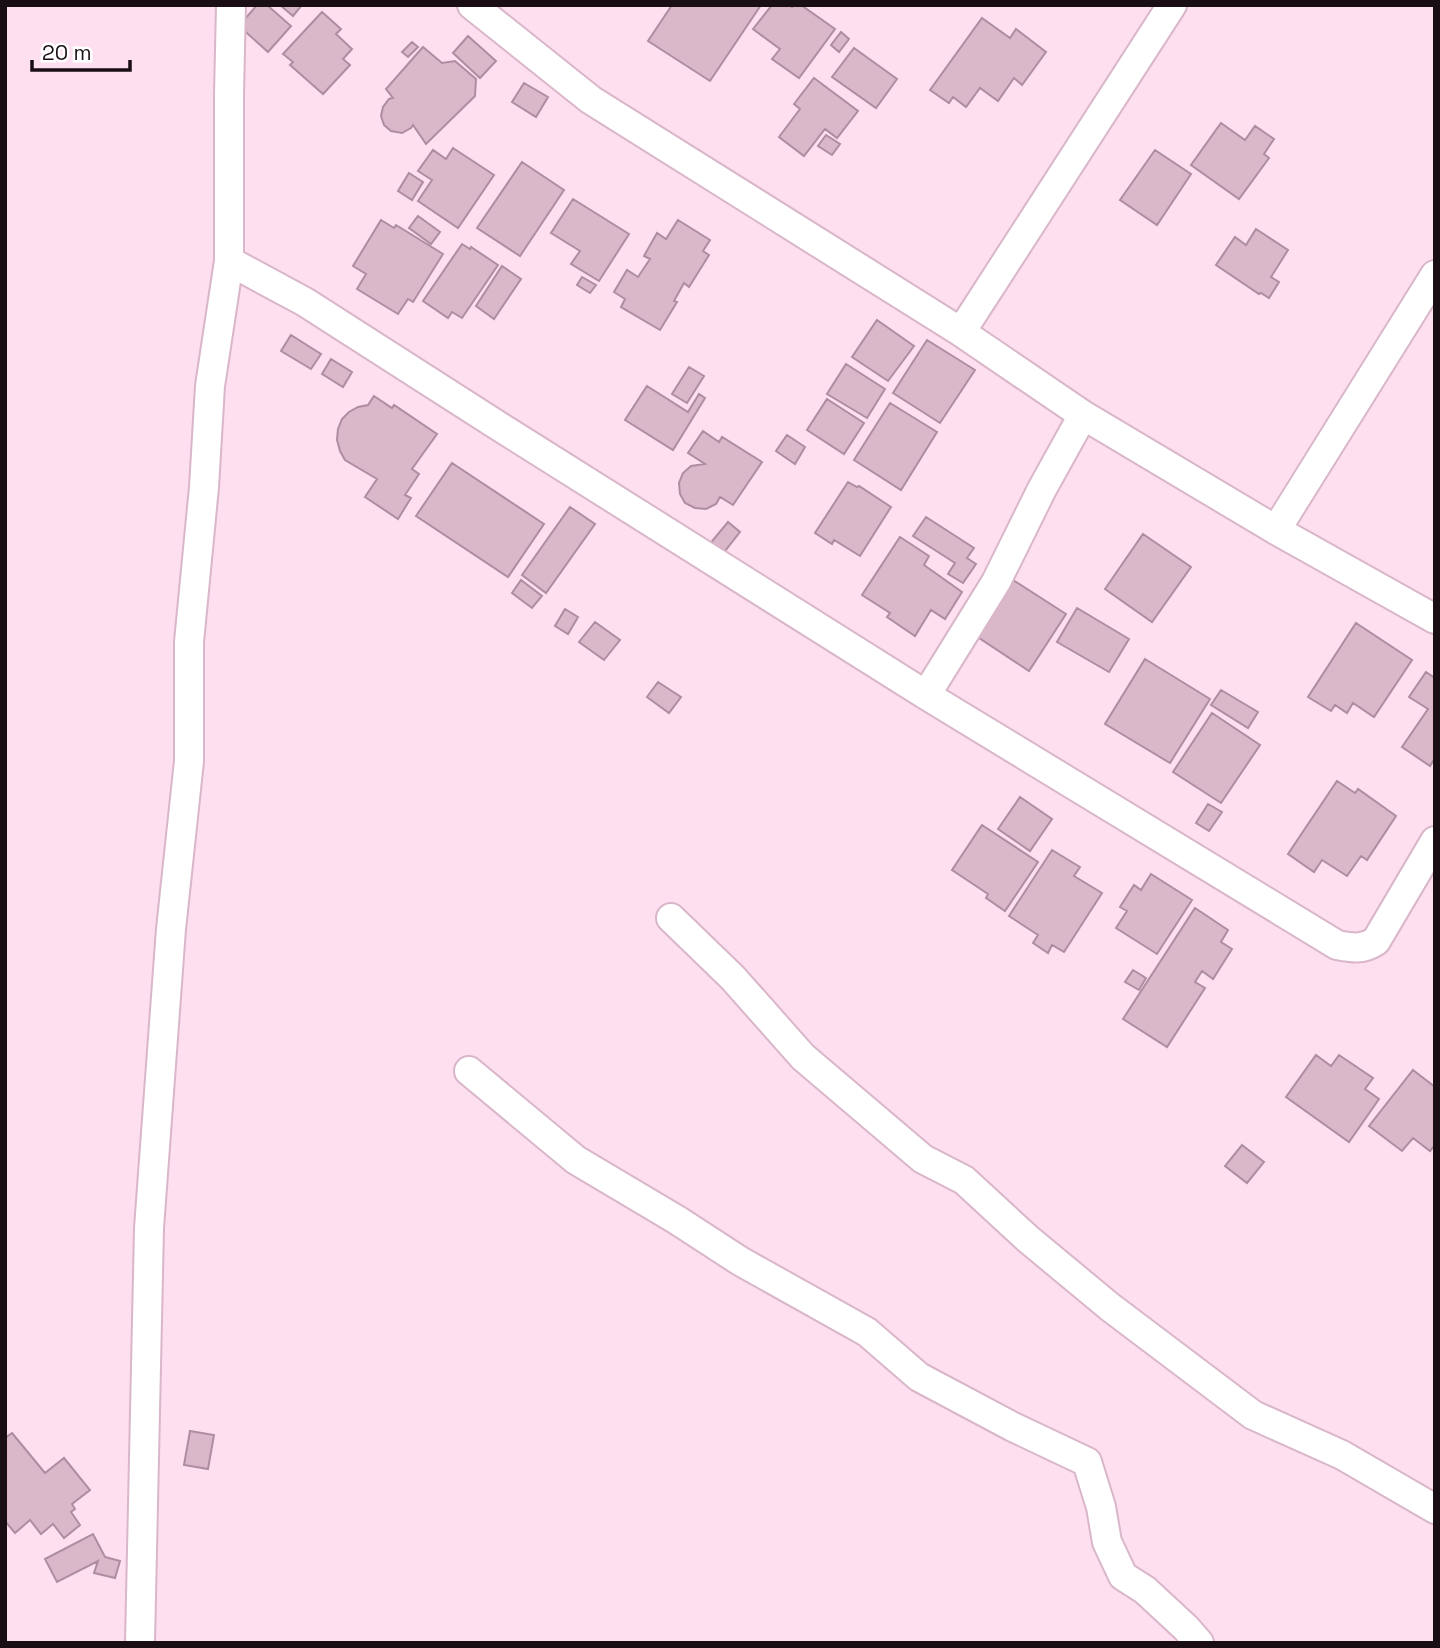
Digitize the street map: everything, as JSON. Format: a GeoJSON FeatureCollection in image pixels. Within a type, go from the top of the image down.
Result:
{"type":"FeatureCollection","features":[{"type":"Feature","properties":{"kind":"street"},"geometry":{"type":"LineString","coordinates":[[140,1643],[149,1228],[171,929],[189,761],[190,642],[210,386],[229,261],[232,5]]}},
{"type":"Feature","properties":{"kind":"street"},"geometry":{"type":"LineString","coordinates":[[472,5],[591,100],[961,332],[1083,415],[1276,530],[1435,619]]}},
{"type":"Feature","properties":{"kind":"street"},"geometry":{"type":"LineString","coordinates":[[961,332],[1172,5]]}},
{"type":"Feature","properties":{"kind":"street"},"geometry":{"type":"LineString","coordinates":[[229,261],[306,302],[926,695],[1337,945],[1354,949],[1368,947],[1376,941],[1435,841]]}},
{"type":"Feature","properties":{"kind":"street"},"geometry":{"type":"LineString","coordinates":[[1276,530],[1435,275]]}},
{"type":"Feature","properties":{"kind":"street"},"geometry":{"type":"LineString","coordinates":[[926,695],[996,582],[1042,489],[1083,415]]}},
{"type":"Feature","properties":{"kind":"street"},"geometry":{"type":"LineString","coordinates":[[671,918],[733,978],[803,1057],[923,1159],[964,1180],[1028,1239],[1110,1307],[1253,1415],[1342,1455],[1435,1509]]}},
{"type":"Feature","properties":{"kind":"street"},"geometry":{"type":"LineString","coordinates":[[469,1071],[576,1160],[740,1261],[867,1332],[919,1377],[1013,1427],[1087,1462],[1101,1507],[1107,1542],[1123,1576],[1145,1590],[1199,1643]]}},
{"type":"Feature","properties":{"kind":"building"},"geometry":{"type":"Polygon","coordinates":[[[257,5],[267,5],[291,26],[268,52],[239,26],[257,5]]]}},
{"type":"Feature","properties":{"kind":"building"},"geometry":{"type":"Polygon","coordinates":[[[280,5],[302,5],[293,16],[280,5]]]}},
{"type":"Feature","properties":{"kind":"building"},"geometry":{"type":"Polygon","coordinates":[[[672,5],[761,5],[710,81],[648,41],[672,5]]]}},
{"type":"Feature","properties":{"kind":"building"},"geometry":{"type":"Polygon","coordinates":[[[772,5],[801,5],[835,29],[799,78],[772,59],[780,49],[753,29],[772,5]]]}},
{"type":"Feature","properties":{"kind":"building"},"geometry":{"type":"Polygon","coordinates":[[[322,12],[341,29],[336,34],[352,49],[343,59],[350,65],[323,94],[290,65],[293,62],[283,54],[322,12]]]}},
{"type":"Feature","properties":{"kind":"building"},"geometry":{"type":"Polygon","coordinates":[[[982,18],[1010,38],[1016,29],[1046,52],[1022,85],[1014,78],[998,101],[980,88],[966,107],[953,97],[949,103],[930,90],[982,18]]]}},
{"type":"Feature","properties":{"kind":"building"},"geometry":{"type":"Polygon","coordinates":[[[841,32],[849,39],[839,52],[831,45],[841,32]]]}},
{"type":"Feature","properties":{"kind":"building"},"geometry":{"type":"Polygon","coordinates":[[[468,36],[496,61],[480,78],[453,53],[468,36]]]}},
{"type":"Feature","properties":{"kind":"building"},"geometry":{"type":"Polygon","coordinates":[[[412,42],[418,47],[408,57],[402,52],[412,42]]]}},
{"type":"Feature","properties":{"kind":"building"},"geometry":{"type":"Polygon","coordinates":[[[423,47],[442,63],[455,61],[476,79],[475,96],[426,144],[413,125],[402,133],[391,131],[384,125],[381,116],[383,107],[393,98],[386,89],[423,47]]]}},
{"type":"Feature","properties":{"kind":"building"},"geometry":{"type":"Polygon","coordinates":[[[854,48],[897,79],[876,108],[832,77],[854,48]]]}},
{"type":"Feature","properties":{"kind":"building"},"geometry":{"type":"Polygon","coordinates":[[[814,78],[858,111],[837,138],[825,129],[804,156],[779,137],[800,109],[794,104],[814,78]]]}},
{"type":"Feature","properties":{"kind":"building"},"geometry":{"type":"Polygon","coordinates":[[[524,83],[548,97],[536,117],[512,102],[524,83]]]}},
{"type":"Feature","properties":{"kind":"building"},"geometry":{"type":"Polygon","coordinates":[[[1221,123],[1245,140],[1255,126],[1274,139],[1264,154],[1269,158],[1239,199],[1191,165],[1221,123]]]}},
{"type":"Feature","properties":{"kind":"building"},"geometry":{"type":"Polygon","coordinates":[[[826,135],[840,144],[832,155],[818,146],[826,135]]]}},
{"type":"Feature","properties":{"kind":"building"},"geometry":{"type":"Polygon","coordinates":[[[453,148],[494,175],[458,228],[418,201],[432,180],[418,171],[433,150],[446,159],[453,148]]]}},
{"type":"Feature","properties":{"kind":"building"},"geometry":{"type":"Polygon","coordinates":[[[1155,150],[1191,174],[1157,225],[1120,200],[1155,150]]]}},
{"type":"Feature","properties":{"kind":"building"},"geometry":{"type":"Polygon","coordinates":[[[522,162],[564,190],[520,256],[477,228],[522,162]]]}},
{"type":"Feature","properties":{"kind":"building"},"geometry":{"type":"Polygon","coordinates":[[[409,173],[423,182],[412,200],[398,191],[409,173]]]}},
{"type":"Feature","properties":{"kind":"building"},"geometry":{"type":"Polygon","coordinates":[[[573,199],[629,234],[599,281],[571,264],[580,251],[551,233],[573,199]]]}},
{"type":"Feature","properties":{"kind":"building"},"geometry":{"type":"Polygon","coordinates":[[[418,216],[440,232],[431,244],[409,228],[418,216]]]}},
{"type":"Feature","properties":{"kind":"building"},"geometry":{"type":"Polygon","coordinates":[[[381,220],[394,228],[396,225],[443,254],[413,302],[408,299],[398,314],[357,289],[366,274],[353,266],[381,220]]]}},
{"type":"Feature","properties":{"kind":"building"},"geometry":{"type":"Polygon","coordinates":[[[678,220],[710,240],[703,251],[709,255],[689,287],[684,283],[674,301],[677,302],[660,330],[621,307],[625,299],[614,292],[627,270],[638,277],[650,259],[644,256],[657,233],[666,239],[678,220]]]}},
{"type":"Feature","properties":{"kind":"building"},"geometry":{"type":"Polygon","coordinates":[[[1256,229],[1288,250],[1271,277],[1279,282],[1269,298],[1216,265],[1235,237],[1246,245],[1256,229]]]}},
{"type":"Feature","properties":{"kind":"building"},"geometry":{"type":"Polygon","coordinates":[[[462,244],[498,265],[462,318],[452,312],[448,318],[423,301],[462,244]]]}},
{"type":"Feature","properties":{"kind":"building"},"geometry":{"type":"Polygon","coordinates":[[[502,266],[521,279],[494,319],[476,306],[502,266]]]}},
{"type":"Feature","properties":{"kind":"building"},"geometry":{"type":"Polygon","coordinates":[[[582,277],[596,285],[590,293],[577,285],[582,277]]]}},
{"type":"Feature","properties":{"kind":"building"},"geometry":{"type":"Polygon","coordinates":[[[877,320],[914,346],[888,381],[852,357],[877,320]]]}},
{"type":"Feature","properties":{"kind":"building"},"geometry":{"type":"Polygon","coordinates":[[[291,335],[321,354],[311,369],[281,351],[291,335]]]}},
{"type":"Feature","properties":{"kind":"building"},"geometry":{"type":"Polygon","coordinates":[[[927,340],[975,370],[940,423],[893,393],[927,340]]]}},
{"type":"Feature","properties":{"kind":"building"},"geometry":{"type":"Polygon","coordinates":[[[331,359],[352,372],[343,387],[322,374],[331,359]]]}},
{"type":"Feature","properties":{"kind":"building"},"geometry":{"type":"Polygon","coordinates":[[[846,364],[885,389],[867,418],[827,394],[846,364]]]}},
{"type":"Feature","properties":{"kind":"building"},"geometry":{"type":"Polygon","coordinates":[[[689,367],[704,376],[687,403],[672,394],[689,367]]]}},
{"type":"Feature","properties":{"kind":"building"},"geometry":{"type":"Polygon","coordinates":[[[647,386],[688,412],[699,394],[705,398],[673,450],[625,420],[647,386]]]}},
{"type":"Feature","properties":{"kind":"building"},"geometry":{"type":"Polygon","coordinates":[[[374,396],[392,408],[394,405],[437,434],[412,469],[419,474],[405,495],[411,498],[398,519],[365,497],[377,479],[345,460],[337,440],[342,419],[358,407],[368,405],[374,396]]]}},
{"type":"Feature","properties":{"kind":"building"},"geometry":{"type":"Polygon","coordinates":[[[827,399],[864,423],[844,454],[807,430],[827,399]]]}},
{"type":"Feature","properties":{"kind":"building"},"geometry":{"type":"Polygon","coordinates":[[[890,403],[937,432],[901,490],[854,460],[890,403]]]}},
{"type":"Feature","properties":{"kind":"building"},"geometry":{"type":"Polygon","coordinates":[[[703,431],[719,442],[722,437],[762,462],[733,505],[720,497],[716,504],[706,509],[695,508],[685,503],[680,494],[679,483],[683,473],[691,466],[705,464],[688,453],[703,431]]]}},
{"type":"Feature","properties":{"kind":"building"},"geometry":{"type":"Polygon","coordinates":[[[787,435],[805,447],[795,464],[776,451],[787,435]]]}},
{"type":"Feature","properties":{"kind":"building"},"geometry":{"type":"Polygon","coordinates":[[[452,463],[544,524],[508,577],[416,516],[452,463]]]}},
{"type":"Feature","properties":{"kind":"building"},"geometry":{"type":"Polygon","coordinates":[[[848,482],[891,507],[860,556],[834,540],[832,544],[815,533],[848,482]]]}},
{"type":"Feature","properties":{"kind":"building"},"geometry":{"type":"Polygon","coordinates":[[[570,507],[595,524],[546,593],[522,575],[570,507]]]}},
{"type":"Feature","properties":{"kind":"building"},"geometry":{"type":"Polygon","coordinates":[[[926,517],[974,548],[967,558],[976,564],[963,583],[948,574],[955,563],[913,536],[926,517]]]}},
{"type":"Feature","properties":{"kind":"building"},"geometry":{"type":"Polygon","coordinates":[[[728,522],[740,532],[721,556],[708,546],[728,522]]]}},
{"type":"Feature","properties":{"kind":"building"},"geometry":{"type":"Polygon","coordinates":[[[1143,534],[1191,567],[1152,622],[1105,589],[1143,534]]]}},
{"type":"Feature","properties":{"kind":"building"},"geometry":{"type":"Polygon","coordinates":[[[900,537],[929,556],[924,565],[962,592],[945,619],[931,610],[915,636],[887,617],[890,613],[862,595],[900,537]]]}},
{"type":"Feature","properties":{"kind":"building"},"geometry":{"type":"Polygon","coordinates":[[[521,580],[542,596],[532,608],[512,593],[521,580]]]}},
{"type":"Feature","properties":{"kind":"building"},"geometry":{"type":"Polygon","coordinates":[[[1013,580],[1066,614],[1029,671],[976,636],[1013,580]]]}},
{"type":"Feature","properties":{"kind":"building"},"geometry":{"type":"Polygon","coordinates":[[[1077,608],[1129,639],[1109,672],[1057,642],[1077,608]]]}},
{"type":"Feature","properties":{"kind":"building"},"geometry":{"type":"Polygon","coordinates":[[[565,609],[578,617],[568,634],[555,626],[565,609]]]}},
{"type":"Feature","properties":{"kind":"building"},"geometry":{"type":"Polygon","coordinates":[[[595,622],[620,640],[604,660],[579,642],[595,622]]]}},
{"type":"Feature","properties":{"kind":"building"},"geometry":{"type":"Polygon","coordinates":[[[1356,623],[1412,660],[1374,717],[1353,703],[1347,713],[1335,705],[1331,711],[1308,697],[1356,623]]]}},
{"type":"Feature","properties":{"kind":"building"},"geometry":{"type":"Polygon","coordinates":[[[1145,659],[1210,699],[1170,763],[1105,724],[1145,659]]]}},
{"type":"Feature","properties":{"kind":"building"},"geometry":{"type":"Polygon","coordinates":[[[1426,672],[1435,678],[1435,758],[1430,766],[1402,747],[1428,709],[1409,697],[1426,672]]]}},
{"type":"Feature","properties":{"kind":"building"},"geometry":{"type":"Polygon","coordinates":[[[658,682],[681,697],[669,713],[647,697],[658,682]]]}},
{"type":"Feature","properties":{"kind":"building"},"geometry":{"type":"Polygon","coordinates":[[[1221,690],[1258,712],[1248,728],[1211,705],[1221,690]]]}},
{"type":"Feature","properties":{"kind":"building"},"geometry":{"type":"Polygon","coordinates":[[[1212,713],[1260,745],[1221,803],[1173,772],[1212,713]]]}},
{"type":"Feature","properties":{"kind":"building"},"geometry":{"type":"Polygon","coordinates":[[[1337,781],[1355,793],[1358,789],[1396,816],[1367,860],[1361,856],[1347,876],[1322,860],[1314,872],[1288,854],[1337,781]]]}},
{"type":"Feature","properties":{"kind":"building"},"geometry":{"type":"Polygon","coordinates":[[[1020,797],[1052,819],[1030,851],[998,829],[1020,797]]]}},
{"type":"Feature","properties":{"kind":"building"},"geometry":{"type":"Polygon","coordinates":[[[1208,804],[1222,812],[1209,831],[1196,823],[1208,804]]]}},
{"type":"Feature","properties":{"kind":"building"},"geometry":{"type":"Polygon","coordinates":[[[982,825],[1038,862],[1005,911],[986,898],[988,894],[952,870],[982,825]]]}},
{"type":"Feature","properties":{"kind":"building"},"geometry":{"type":"Polygon","coordinates":[[[1052,850],[1080,867],[1074,876],[1102,893],[1064,952],[1052,945],[1048,953],[1033,943],[1038,935],[1009,916],[1052,850]]]}},
{"type":"Feature","properties":{"kind":"building"},"geometry":{"type":"Polygon","coordinates":[[[1151,874],[1192,900],[1157,954],[1116,928],[1127,911],[1120,907],[1134,885],[1141,890],[1151,874]]]}},
{"type":"Feature","properties":{"kind":"building"},"geometry":{"type":"Polygon","coordinates":[[[1195,908],[1228,930],[1221,942],[1232,949],[1213,979],[1202,971],[1195,982],[1205,988],[1167,1047],[1123,1019],[1195,908]]]}},
{"type":"Feature","properties":{"kind":"building"},"geometry":{"type":"Polygon","coordinates":[[[1133,970],[1146,978],[1139,990],[1125,982],[1133,970]]]}},
{"type":"Feature","properties":{"kind":"building"},"geometry":{"type":"Polygon","coordinates":[[[1316,1055],[1331,1066],[1339,1055],[1373,1078],[1365,1089],[1379,1099],[1349,1142],[1286,1097],[1316,1055]]]}},
{"type":"Feature","properties":{"kind":"building"},"geometry":{"type":"Polygon","coordinates":[[[1413,1070],[1435,1087],[1435,1145],[1430,1151],[1413,1138],[1402,1151],[1369,1126],[1413,1070]]]}},
{"type":"Feature","properties":{"kind":"building"},"geometry":{"type":"Polygon","coordinates":[[[1242,1145],[1264,1162],[1247,1183],[1225,1166],[1242,1145]]]}},
{"type":"Feature","properties":{"kind":"building"},"geometry":{"type":"Polygon","coordinates":[[[190,1431],[214,1435],[208,1469],[184,1465],[190,1431]]]}},
{"type":"Feature","properties":{"kind":"building"},"geometry":{"type":"Polygon","coordinates":[[[12,1433],[45,1473],[64,1458],[90,1490],[72,1504],[75,1509],[71,1512],[80,1525],[64,1538],[53,1524],[41,1534],[30,1520],[15,1533],[5,1521],[5,1438],[12,1433]]]}},
{"type":"Feature","properties":{"kind":"building"},"geometry":{"type":"Polygon","coordinates":[[[93,1534],[105,1557],[120,1561],[115,1578],[94,1573],[98,1561],[57,1582],[45,1559],[93,1534]]]}}]}
